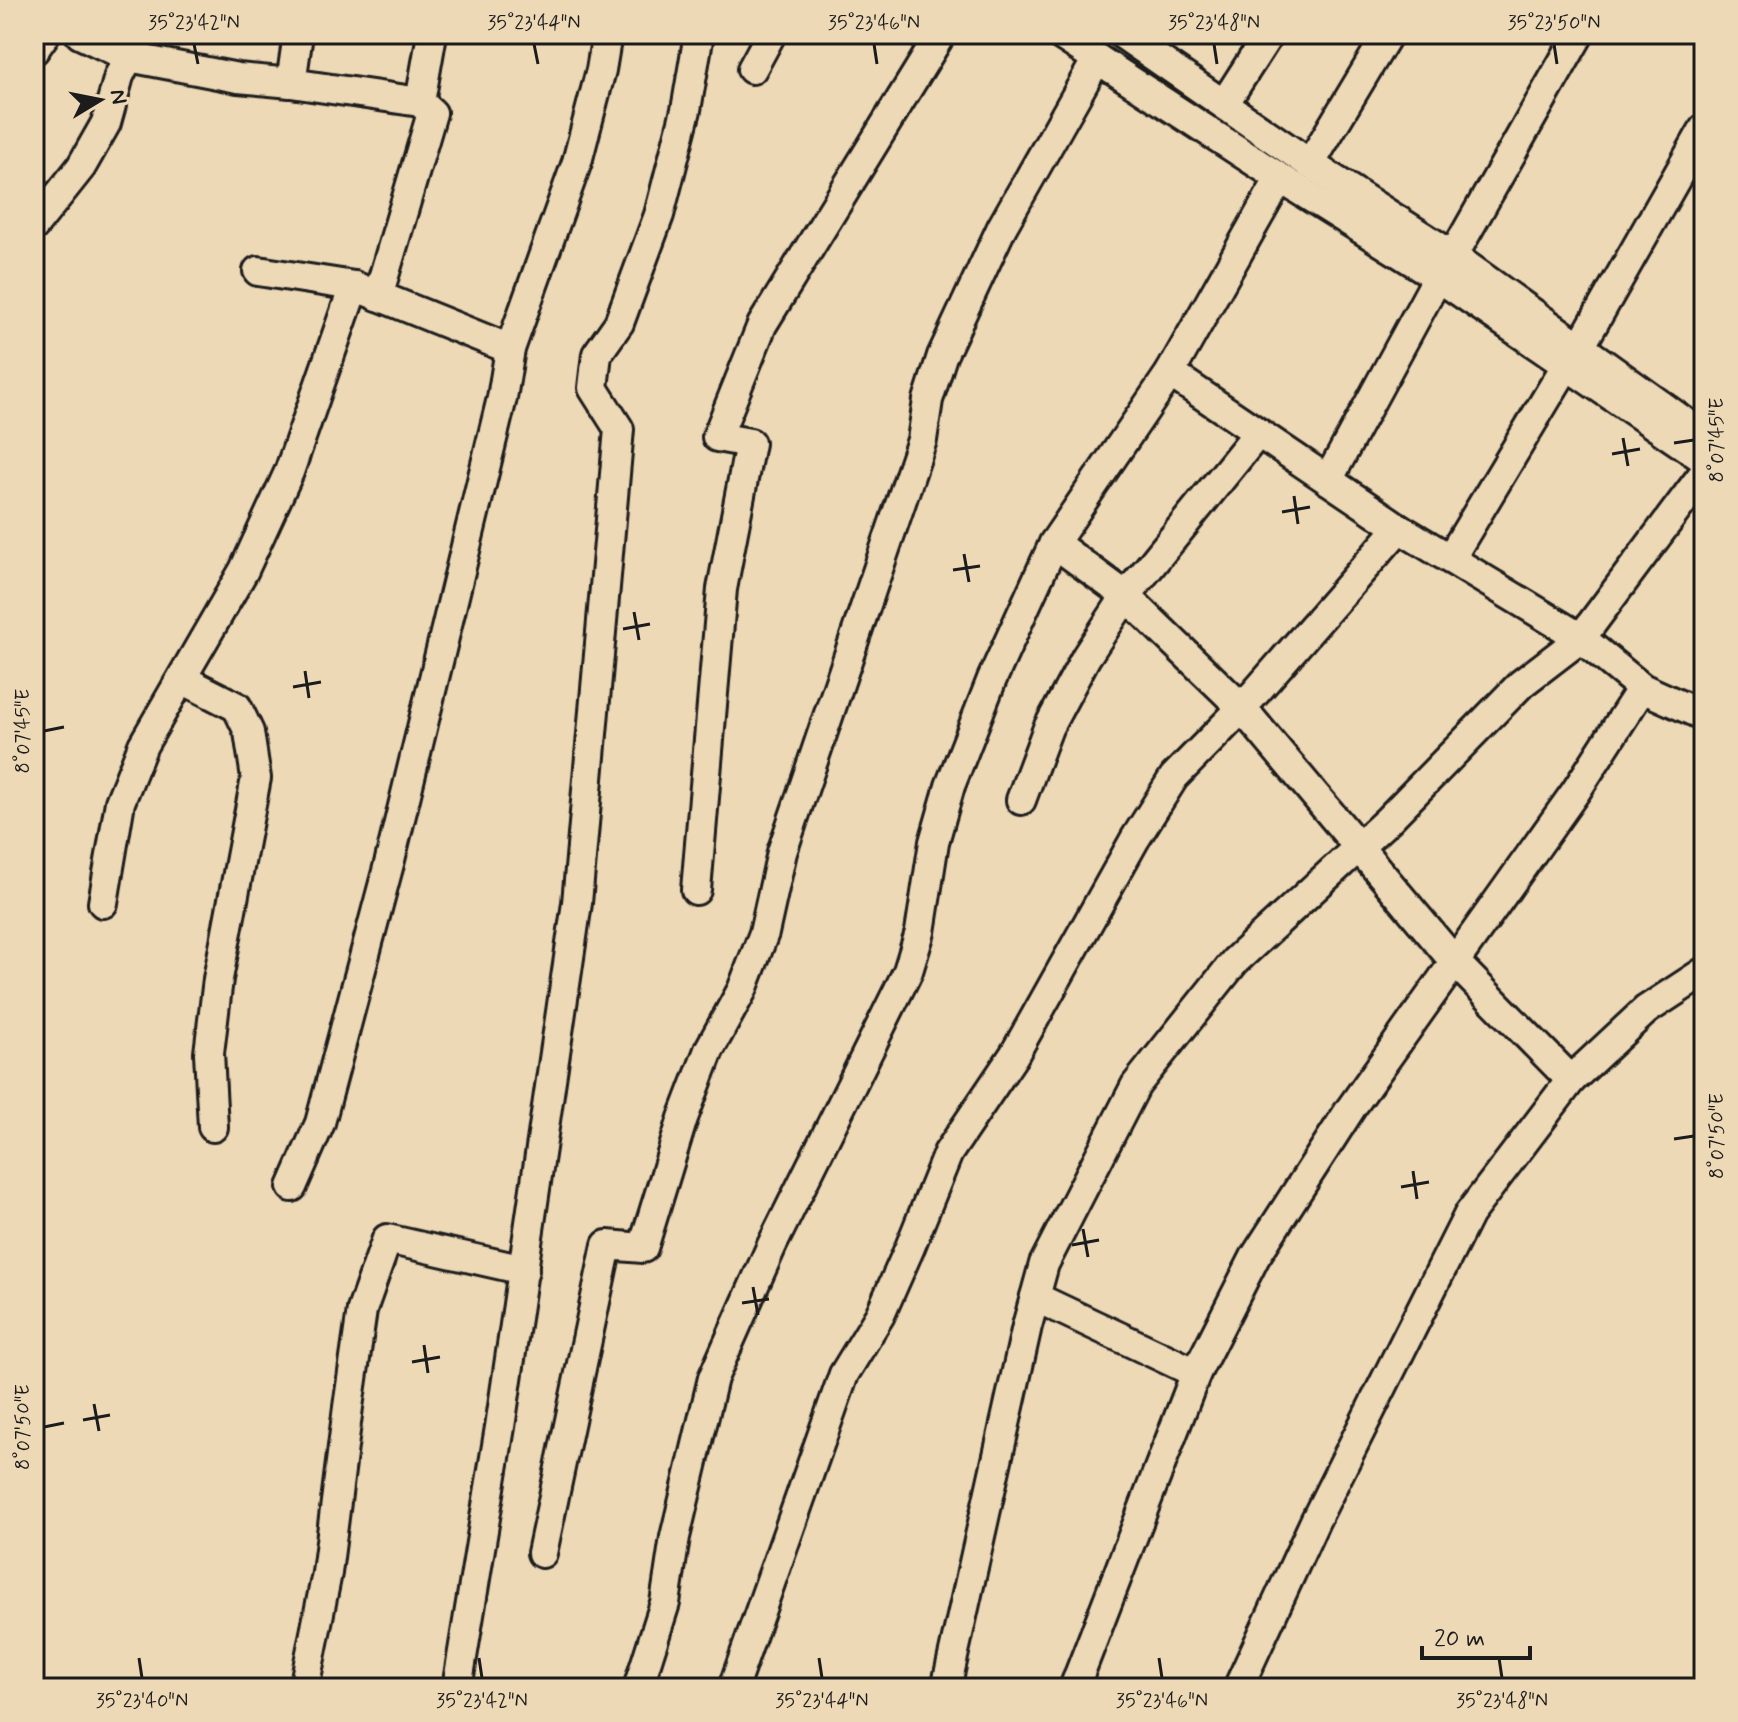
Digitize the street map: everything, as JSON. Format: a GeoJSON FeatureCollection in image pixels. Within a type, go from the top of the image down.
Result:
{"type":"FeatureCollection","features":[{"type":"Feature","properties":{"kind":"street"},"geometry":{"type":"LineString","coordinates":[[34,50],[45,34]]}},
{"type":"Feature","properties":{"kind":"street"},"geometry":{"type":"LineString","coordinates":[[80,34],[135,46],[238,78],[420,102],[432,113],[366,291],[289,472],[244,570],[143,745],[120,802],[103,903]]}},
{"type":"Feature","properties":{"kind":"street"},"geometry":{"type":"LineString","coordinates":[[291,83],[298,34]]}},
{"type":"Feature","properties":{"kind":"street"},"geometry":{"type":"LineString","coordinates":[[420,102],[432,34]]}},
{"type":"Feature","properties":{"kind":"street"},"geometry":{"type":"LineString","coordinates":[[292,1187],[320,1123],[386,875],[502,398],[510,349],[577,162],[607,34]]}},
{"type":"Feature","properties":{"kind":"street"},"geometry":{"type":"LineString","coordinates":[[457,1688],[524,1270],[577,903],[619,429],[593,388],[597,354],[619,323],[659,215],[686,110],[699,34]]}},
{"type":"Feature","properties":{"kind":"street"},"geometry":{"type":"LineString","coordinates":[[752,69],[771,34]]}},
{"type":"Feature","properties":{"kind":"street"},"geometry":{"type":"LineString","coordinates":[[696,890],[722,589],[750,443],[717,437],[762,325],[941,34]]}},
{"type":"Feature","properties":{"kind":"street"},"geometry":{"type":"LineString","coordinates":[[1059,34],[1280,178],[1446,267]]}},
{"type":"Feature","properties":{"kind":"street"},"geometry":{"type":"LineString","coordinates":[[1122,34],[1152,42],[1224,104],[1573,357],[1704,459]]}},
{"type":"Feature","properties":{"kind":"street"},"geometry":{"type":"LineString","coordinates":[[1224,104],[1269,34]]}},
{"type":"Feature","properties":{"kind":"street"},"geometry":{"type":"LineString","coordinates":[[1310,164],[1388,34]]}},
{"type":"Feature","properties":{"kind":"street"},"geometry":{"type":"LineString","coordinates":[[1328,480],[1579,34]]}},
{"type":"Feature","properties":{"kind":"street"},"geometry":{"type":"LineString","coordinates":[[34,226],[81,167],[106,123],[119,76],[135,46]]}},
{"type":"Feature","properties":{"kind":"street"},"geometry":{"type":"LineString","coordinates":[[542,1553],[607,1245],[643,1248],[693,1091],[709,1050],[742,990],[764,933],[782,852],[922,440],[928,400],[942,356],[1002,227],[1097,59]]}},
{"type":"Feature","properties":{"kind":"street"},"geometry":{"type":"LineString","coordinates":[[1450,559],[1573,357],[1704,129]]}},
{"type":"Feature","properties":{"kind":"street"},"geometry":{"type":"LineString","coordinates":[[638,1688],[665,1603],[675,1537],[713,1378],[772,1245],[908,971],[920,932],[934,842],[950,786],[992,679],[1054,543],[1170,373],[1280,178]]}},
{"type":"Feature","properties":{"kind":"street"},"geometry":{"type":"LineString","coordinates":[[258,271],[366,291],[510,349]]}},
{"type":"Feature","properties":{"kind":"street"},"geometry":{"type":"LineString","coordinates":[[1573,357],[1704,436]]}},
{"type":"Feature","properties":{"kind":"street"},"geometry":{"type":"LineString","coordinates":[[1170,373],[1399,528],[1581,638],[1642,688],[1704,716]]}},
{"type":"Feature","properties":{"kind":"street"},"geometry":{"type":"LineString","coordinates":[[1021,800],[1048,728],[1086,657],[1126,596],[1258,433]]}},
{"type":"Feature","properties":{"kind":"street"},"geometry":{"type":"LineString","coordinates":[[946,1688],[1027,1326],[1044,1264],[1136,1085],[1235,961],[1399,809],[1521,684],[1581,638],[1704,473]]}},
{"type":"Feature","properties":{"kind":"street"},"geometry":{"type":"LineString","coordinates":[[733,1688],[844,1374],[880,1315],[948,1153],[1014,1055],[1135,839],[1174,777],[1242,708],[1399,528]]}},
{"type":"Feature","properties":{"kind":"street"},"geometry":{"type":"LineString","coordinates":[[1054,543],[1126,596],[1242,708],[1454,961],[1571,1080]]}},
{"type":"Feature","properties":{"kind":"street"},"geometry":{"type":"LineString","coordinates":[[182,679],[237,707],[249,732],[256,778],[218,979],[209,1053],[213,1127]]}},
{"type":"Feature","properties":{"kind":"street"},"geometry":{"type":"LineString","coordinates":[[1074,1688],[1196,1373],[1255,1257],[1351,1108],[1576,791],[1642,688]]}},
{"type":"Feature","properties":{"kind":"street"},"geometry":{"type":"LineString","coordinates":[[1238,1688],[1315,1521],[1469,1214],[1571,1080],[1646,1010],[1704,972]]}},
{"type":"Feature","properties":{"kind":"street"},"geometry":{"type":"LineString","coordinates":[[304,1688],[327,1573],[362,1310],[387,1239],[524,1270]]}},
{"type":"Feature","properties":{"kind":"street"},"geometry":{"type":"LineString","coordinates":[[1035,1297],[1196,1373]]}}]}
